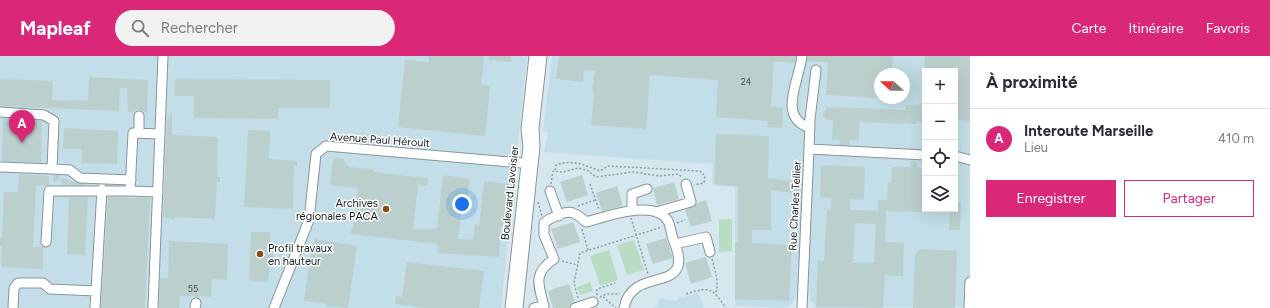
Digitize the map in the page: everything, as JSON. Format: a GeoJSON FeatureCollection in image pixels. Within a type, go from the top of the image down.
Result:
{"type":"FeatureCollection","features":[{"type":"Feature","properties":{"kind":"street"},"geometry":{"type":"LineString","coordinates":[[153,308],[162,56]]}},
{"type":"Feature","properties":{"kind":"street","name":"Boulevard Lavoisier"},"geometry":{"type":"LineString","coordinates":[[518,308],[530,199],[530,164],[526,129],[534,56]]}},
{"type":"Feature","properties":{"kind":"street","name":"Boulevard Lavoisier"},"geometry":{"type":"LineString","coordinates":[[510,308],[530,164],[535,146],[534,128],[542,56]]}},
{"type":"Feature","properties":{"kind":"street"},"geometry":{"type":"LineString","coordinates":[[802,56],[801,68],[791,106],[796,119],[802,126],[810,128]]}},
{"type":"Feature","properties":{"kind":"street"},"geometry":{"type":"LineString","coordinates":[[810,149],[810,128],[816,70]]}},
{"type":"Feature","properties":{"kind":"street"},"geometry":{"type":"LineString","coordinates":[[0,112],[44,115],[54,121],[52,170]]}},
{"type":"Feature","properties":{"kind":"street"},"geometry":{"type":"LineString","coordinates":[[139,116],[139,133]]}},
{"type":"Feature","properties":{"kind":"street"},"geometry":{"type":"LineString","coordinates":[[130,190],[133,133],[160,134]]}},
{"type":"Feature","properties":{"kind":"street","name":"Avenue Paul Héroult"},"geometry":{"type":"LineString","coordinates":[[274,308],[309,220],[316,154],[326,146],[530,164]]}},
{"type":"Feature","properties":{"kind":"street","name":"Rue Charles Tellier"},"geometry":{"type":"LineString","coordinates":[[802,308],[810,149],[922,155]]}},
{"type":"Feature","properties":{"kind":"street"},"geometry":{"type":"LineString","coordinates":[[958,157],[970,160]]}},
{"type":"Feature","properties":{"kind":"street"},"geometry":{"type":"LineString","coordinates":[[0,167],[70,170],[80,178],[131,180]]}},
{"type":"Feature","properties":{"kind":"street"},"geometry":{"type":"LineString","coordinates":[[534,308],[545,307],[537,284],[544,265],[554,259],[544,235],[544,223],[548,219],[569,212],[586,222],[630,210],[656,212],[692,202],[687,185]]}},
{"type":"Feature","properties":{"kind":"street"},"geometry":{"type":"LineString","coordinates":[[46,242],[49,191],[89,192],[102,189],[158,192]]}},
{"type":"Feature","properties":{"kind":"street"},"geometry":{"type":"LineString","coordinates":[[95,308],[102,189]]}},
{"type":"Feature","properties":{"kind":"street"},"geometry":{"type":"LineString","coordinates":[[630,210],[632,194],[647,189]]}},
{"type":"Feature","properties":{"kind":"street"},"geometry":{"type":"LineString","coordinates":[[550,191],[559,216]]}},
{"type":"Feature","properties":{"kind":"street"},"geometry":{"type":"LineString","coordinates":[[624,308],[628,295],[640,285],[672,274],[678,266],[679,257],[667,220],[656,212]]}},
{"type":"Feature","properties":{"kind":"street"},"geometry":{"type":"LineString","coordinates":[[675,244],[706,237],[710,252]]}},
{"type":"Feature","properties":{"kind":"street"},"geometry":{"type":"LineString","coordinates":[[969,308],[970,282]]}},
{"type":"Feature","properties":{"kind":"street"},"geometry":{"type":"LineString","coordinates":[[13,308],[14,288],[18,283],[43,283],[50,289],[96,291]]}},
{"type":"Feature","properties":{"kind":"street"},"geometry":{"type":"LineString","coordinates":[[577,307],[593,302]]}},
{"type":"Feature","properties":{"kind":"path"},"geometry":{"type":"LineString","coordinates":[[550,191],[551,176],[556,165],[560,164],[580,162],[600,172],[608,166],[700,171],[705,176],[704,183],[687,185],[680,175]]}},
{"type":"Feature","properties":{"kind":"path"},"geometry":{"type":"LineString","coordinates":[[555,170],[563,172],[578,168],[587,170],[596,177],[603,178],[632,172],[652,175],[680,175]]}},
{"type":"Feature","properties":{"kind":"path"},"geometry":{"type":"LineString","coordinates":[[680,175],[684,170]]}},
{"type":"Feature","properties":{"kind":"path"},"geometry":{"type":"LineString","coordinates":[[590,184],[601,218]]}},
{"type":"Feature","properties":{"kind":"path"},"geometry":{"type":"LineString","coordinates":[[530,199],[537,200],[544,223]]}},
{"type":"Feature","properties":{"kind":"path"},"geometry":{"type":"LineString","coordinates":[[569,212],[576,206],[595,200]]}},
{"type":"Feature","properties":{"kind":"path"},"geometry":{"type":"LineString","coordinates":[[630,210],[649,278]]}},
{"type":"Feature","properties":{"kind":"path"},"geometry":{"type":"LineString","coordinates":[[578,216],[588,250]]}},
{"type":"Feature","properties":{"kind":"path"},"geometry":{"type":"LineString","coordinates":[[577,307],[574,283],[580,253],[685,220]]}},
{"type":"Feature","properties":{"kind":"path"},"geometry":{"type":"LineString","coordinates":[[710,252],[717,276],[716,292],[726,308]]}},
{"type":"Feature","properties":{"kind":"path"},"geometry":{"type":"LineString","coordinates":[[554,259],[578,265]]}},
{"type":"Feature","properties":{"kind":"path"},"geometry":{"type":"LineString","coordinates":[[615,283],[597,289],[596,291],[598,296],[603,297],[616,308]]}},
{"type":"Feature","properties":{"kind":"path"},"geometry":{"type":"LineString","coordinates":[[686,294],[704,288],[716,292]]}},
{"type":"Feature","properties":{"kind":"path"},"geometry":{"type":"LineString","coordinates":[[603,297],[606,294],[628,295]]}},
{"type":"Feature","properties":{"kind":"shaded area"},"geometry":{"type":"Polygon","coordinates":[[[0,56],[527,56],[501,308],[0,308],[0,56]]]}},
{"type":"Feature","properties":{"kind":"shaded area"},"geometry":{"type":"Polygon","coordinates":[[[552,56],[970,56],[970,307],[815,308],[810,300],[811,296],[797,295],[792,304],[785,308],[735,306],[735,187],[712,185],[713,164],[544,152],[548,132],[543,132],[552,56]]]}},
{"type":"Feature","properties":{"kind":"shaded area"},"geometry":{"type":"Polygon","coordinates":[[[698,293],[704,308],[651,308],[658,306],[661,298],[677,301],[679,297],[683,298],[698,293]]]}},
{"type":"Feature","properties":{"kind":"green space"},"geometry":{"type":"Polygon","coordinates":[[[719,219],[732,219],[732,251],[719,252],[719,219]]]}},
{"type":"Feature","properties":{"kind":"green space"},"geometry":{"type":"Polygon","coordinates":[[[634,240],[644,270],[627,275],[617,245],[634,240]]]}},
{"type":"Feature","properties":{"kind":"green space"},"geometry":{"type":"Polygon","coordinates":[[[609,250],[618,280],[600,286],[590,256],[609,250]]]}},
{"type":"Feature","properties":{"kind":"green space"},"geometry":{"type":"Polygon","coordinates":[[[590,282],[593,291],[580,295],[577,287],[590,282]]]}},
{"type":"Feature","properties":{"kind":"building"},"geometry":{"type":"Polygon","coordinates":[[[429,56],[484,56],[481,85],[490,86],[485,136],[398,127],[405,60],[429,62],[429,56]]]}},
{"type":"Feature","properties":{"kind":"building"},"geometry":{"type":"Polygon","coordinates":[[[489,56],[511,56],[511,62],[488,60],[489,56]]]}},
{"type":"Feature","properties":{"kind":"building"},"geometry":{"type":"Polygon","coordinates":[[[559,56],[796,56],[795,63],[774,61],[771,107],[783,108],[782,128],[767,127],[768,121],[716,117],[718,80],[650,75],[646,129],[591,125],[594,92],[592,91],[595,71],[584,70],[583,82],[556,79],[559,56]]]}},
{"type":"Feature","properties":{"kind":"building"},"geometry":{"type":"Polygon","coordinates":[[[808,56],[893,56],[892,68],[874,68],[874,98],[826,95],[828,62],[807,61],[808,56]]]}},
{"type":"Feature","properties":{"kind":"building"},"geometry":{"type":"Polygon","coordinates":[[[925,56],[970,56],[970,121],[958,120],[958,68],[924,68],[925,56]]]}},
{"type":"Feature","properties":{"kind":"building"},"geometry":{"type":"Polygon","coordinates":[[[89,77],[148,80],[147,113],[139,110],[128,112],[127,88],[120,88],[119,111],[0,106],[0,79],[53,81],[52,100],[88,101],[89,77]]]}},
{"type":"Feature","properties":{"kind":"building"},"geometry":{"type":"Polygon","coordinates":[[[175,79],[330,80],[330,108],[278,108],[278,119],[194,118],[194,96],[174,96],[175,79]]]}},
{"type":"Feature","properties":{"kind":"building"},"geometry":{"type":"Polygon","coordinates":[[[905,105],[922,105],[922,122],[917,121],[917,124],[859,122],[859,140],[850,140],[850,145],[839,145],[840,140],[832,139],[833,120],[826,120],[826,117],[823,117],[823,111],[826,111],[826,107],[905,110],[905,105]]]}},
{"type":"Feature","properties":{"kind":"building"},"geometry":{"type":"Polygon","coordinates":[[[172,110],[172,135],[218,137],[217,177],[220,177],[220,182],[217,182],[215,219],[175,217],[175,220],[163,217],[167,120],[172,110]]]}},
{"type":"Feature","properties":{"kind":"building"},"geometry":{"type":"Polygon","coordinates":[[[3,118],[42,121],[41,163],[2,161],[3,118]]]}},
{"type":"Feature","properties":{"kind":"building"},"geometry":{"type":"Polygon","coordinates":[[[64,128],[118,131],[117,164],[82,163],[82,149],[63,149],[64,128]]]}},
{"type":"Feature","properties":{"kind":"building"},"geometry":{"type":"Polygon","coordinates":[[[248,130],[270,131],[269,159],[297,161],[297,166],[294,166],[293,209],[244,207],[248,130]]]}},
{"type":"Feature","properties":{"kind":"building"},"geometry":{"type":"Polygon","coordinates":[[[716,134],[769,136],[768,178],[799,182],[799,192],[794,191],[794,193],[771,190],[771,230],[752,230],[752,243],[792,245],[789,301],[735,299],[735,242],[738,242],[738,187],[714,184],[716,134]]]}},
{"type":"Feature","properties":{"kind":"building"},"geometry":{"type":"Polygon","coordinates":[[[333,158],[343,159],[349,167],[373,169],[373,172],[428,178],[427,186],[418,185],[413,229],[437,229],[443,175],[470,179],[467,201],[463,200],[458,239],[473,240],[475,224],[479,225],[484,181],[509,184],[505,227],[501,227],[499,257],[437,253],[438,244],[351,234],[351,229],[353,229],[358,188],[330,185],[333,158]]]}},
{"type":"Feature","properties":{"kind":"building"},"geometry":{"type":"Polygon","coordinates":[[[910,161],[917,161],[917,168],[922,168],[922,212],[886,211],[885,242],[904,243],[903,276],[885,275],[883,308],[816,307],[818,261],[824,261],[827,209],[831,210],[831,198],[820,197],[821,165],[865,167],[864,200],[850,199],[850,210],[878,211],[878,200],[887,200],[888,183],[891,183],[892,167],[911,167],[910,161]],[[855,223],[853,263],[874,263],[876,224],[855,223]]]}},
{"type":"Feature","properties":{"kind":"building"},"geometry":{"type":"Polygon","coordinates":[[[19,174],[49,176],[49,185],[36,186],[33,247],[43,247],[43,269],[1,267],[2,246],[0,246],[0,237],[2,237],[4,192],[18,192],[19,174]]]}},
{"type":"Feature","properties":{"kind":"building"},"geometry":{"type":"Polygon","coordinates":[[[53,175],[60,175],[58,181],[53,181],[53,175]]]}},
{"type":"Feature","properties":{"kind":"building"},"geometry":{"type":"Polygon","coordinates":[[[582,175],[588,195],[567,202],[560,182],[582,175]]]}},
{"type":"Feature","properties":{"kind":"building"},"geometry":{"type":"Polygon","coordinates":[[[59,178],[88,185],[63,185],[59,178]]]}},
{"type":"Feature","properties":{"kind":"building"},"geometry":{"type":"Polygon","coordinates":[[[674,182],[679,199],[657,205],[653,188],[674,182]]]}},
{"type":"Feature","properties":{"kind":"building"},"geometry":{"type":"Polygon","coordinates":[[[617,186],[623,206],[602,211],[596,193],[617,186]]]}},
{"type":"Feature","properties":{"kind":"building"},"geometry":{"type":"Polygon","coordinates":[[[69,197],[88,197],[85,255],[67,254],[69,197]]]}},
{"type":"Feature","properties":{"kind":"building"},"geometry":{"type":"Polygon","coordinates":[[[108,197],[150,198],[145,308],[101,308],[108,197]]]}},
{"type":"Feature","properties":{"kind":"building"},"geometry":{"type":"Polygon","coordinates":[[[706,200],[712,221],[691,227],[685,210],[706,200]]]}},
{"type":"Feature","properties":{"kind":"building"},"geometry":{"type":"Polygon","coordinates":[[[958,202],[961,203],[960,230],[949,230],[950,212],[958,212],[958,202]]]}},
{"type":"Feature","properties":{"kind":"building"},"geometry":{"type":"Polygon","coordinates":[[[573,222],[580,242],[558,249],[551,229],[573,222]]]}},
{"type":"Feature","properties":{"kind":"building","name":"Profil travaux en hauteur"},"geometry":{"type":"Polygon","coordinates":[[[251,232],[270,232],[270,246],[274,247],[273,262],[270,262],[268,282],[249,281],[251,232]]]}},
{"type":"Feature","properties":{"kind":"building"},"geometry":{"type":"Polygon","coordinates":[[[666,238],[673,258],[653,264],[646,244],[666,238]]]}},
{"type":"Feature","properties":{"kind":"building"},"geometry":{"type":"Polygon","coordinates":[[[315,239],[357,246],[348,308],[326,306],[326,304],[304,301],[312,244],[314,245],[315,239]]]}},
{"type":"Feature","properties":{"kind":"building"},"geometry":{"type":"Polygon","coordinates":[[[169,241],[228,244],[227,280],[212,279],[211,297],[180,296],[179,308],[159,308],[160,278],[168,278],[169,241]]]}},
{"type":"Feature","properties":{"kind":"building"},"geometry":{"type":"Polygon","coordinates":[[[920,249],[957,251],[955,308],[913,308],[915,254],[920,249]]]}},
{"type":"Feature","properties":{"kind":"building"},"geometry":{"type":"Polygon","coordinates":[[[706,257],[712,277],[691,284],[685,263],[706,257]]]}},
{"type":"Feature","properties":{"kind":"building"},"geometry":{"type":"Polygon","coordinates":[[[407,262],[484,271],[479,308],[423,308],[395,304],[396,296],[402,297],[407,262]]]}},
{"type":"Feature","properties":{"kind":"building"},"geometry":{"type":"Polygon","coordinates":[[[569,284],[575,302],[571,304],[569,308],[553,308],[548,291],[569,284]]]}},
{"type":"Feature","properties":{"kind":"place","name":"Interoute Marseille"},"geometry":{"type":"Point","coordinates":[22,143]}},
{"type":"Feature","properties":{"kind":"place","name":"Archives régionales PACA"},"geometry":{"type":"Point","coordinates":[386,209]}},
{"type":"Feature","properties":{"kind":"place","name":"Profil travaux en hauteur"},"geometry":{"type":"Point","coordinates":[260,254]}}]}
